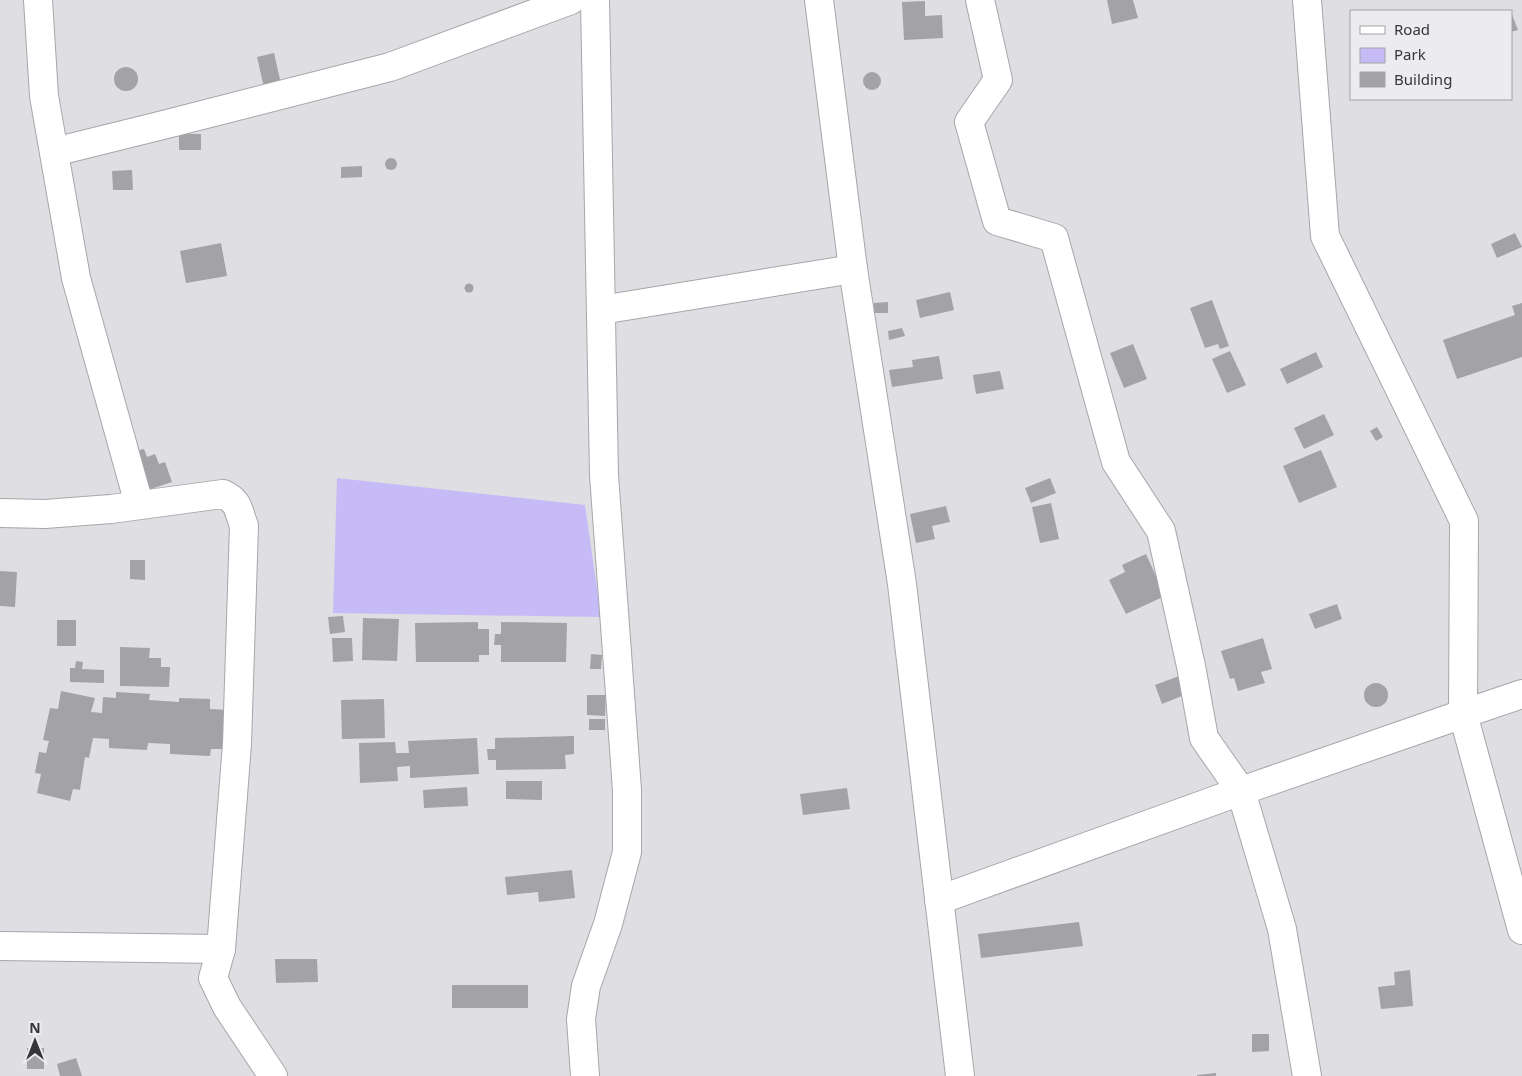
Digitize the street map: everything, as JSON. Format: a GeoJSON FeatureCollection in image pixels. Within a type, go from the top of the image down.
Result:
{"type":"FeatureCollection","features":[{"type":"Feature","properties":{"kind":"street"},"geometry":{"type":"LineString","coordinates":[[38,0],[44,96],[76,278],[139,504]]}},
{"type":"Feature","properties":{"kind":"street"},"geometry":{"type":"LineString","coordinates":[[54,152],[390,67],[571,0]]}},
{"type":"Feature","properties":{"kind":"street"},"geometry":{"type":"LineString","coordinates":[[585,1076],[581,1020],[586,986],[608,924],[627,852],[627,790],[604,475],[595,0]]}},
{"type":"Feature","properties":{"kind":"street"},"geometry":{"type":"LineString","coordinates":[[819,0],[853,269],[902,584],[960,1076]]}},
{"type":"Feature","properties":{"kind":"street"},"geometry":{"type":"LineString","coordinates":[[980,0],[998,80],[969,122],[997,221],[1054,238],[1116,462],[1162,531],[1192,666],[1204,738],[1241,791],[1282,929],[1307,1076]]}},
{"type":"Feature","properties":{"kind":"street"},"geometry":{"type":"LineString","coordinates":[[1306,0],[1325,236],[1464,521],[1464,714],[1522,930]]}},
{"type":"Feature","properties":{"kind":"street"},"geometry":{"type":"LineString","coordinates":[[601,310],[853,269]]}},
{"type":"Feature","properties":{"kind":"street"},"geometry":{"type":"LineString","coordinates":[[0,513],[45,514],[111,509],[223,494],[233,498],[244,526],[237,744],[220,949],[213,978],[227,1008],[273,1076]]}},
{"type":"Feature","properties":{"kind":"street"},"geometry":{"type":"LineString","coordinates":[[939,900],[1241,791],[1522,694]]}},
{"type":"Feature","properties":{"kind":"street"},"geometry":{"type":"LineString","coordinates":[[0,946],[220,949]]}},
{"type":"Feature","properties":{"kind":"green space"},"geometry":{"type":"Polygon","coordinates":[[[337,478],[585,505],[601,617],[333,613],[337,478]]]}},
{"type":"Feature","properties":{"kind":"building"},"geometry":{"type":"Polygon","coordinates":[[[1107,0],[1133,0],[1138,18],[1112,24],[1107,0]]]}},
{"type":"Feature","properties":{"kind":"building"},"geometry":{"type":"Polygon","coordinates":[[[925,1],[925,16],[942,15],[943,38],[904,40],[902,2],[925,1]]]}},
{"type":"Feature","properties":{"kind":"building"},"geometry":{"type":"Polygon","coordinates":[[[1512,15],[1518,30],[1512,32],[1512,15]]]}},
{"type":"Feature","properties":{"kind":"building"},"geometry":{"type":"Polygon","coordinates":[[[274,53],[281,84],[264,88],[257,57],[274,53]]]}},
{"type":"Feature","properties":{"kind":"building"},"geometry":{"type":"Polygon","coordinates":[[[126,67],[131,68],[137,74],[137,84],[131,90],[126,91],[121,90],[115,84],[114,79],[115,74],[121,68],[126,67]]]}},
{"type":"Feature","properties":{"kind":"building"},"geometry":{"type":"Polygon","coordinates":[[[872,72],[878,75],[881,81],[878,87],[872,90],[866,87],[863,81],[866,75],[872,72]]]}},
{"type":"Feature","properties":{"kind":"building"},"geometry":{"type":"Polygon","coordinates":[[[179,134],[201,134],[201,150],[179,150],[179,134]]]}},
{"type":"Feature","properties":{"kind":"building"},"geometry":{"type":"Polygon","coordinates":[[[391,158],[397,164],[391,170],[385,164],[391,158]]]}},
{"type":"Feature","properties":{"kind":"building"},"geometry":{"type":"Polygon","coordinates":[[[362,166],[362,177],[341,178],[341,167],[362,166]]]}},
{"type":"Feature","properties":{"kind":"building"},"geometry":{"type":"Polygon","coordinates":[[[132,170],[133,190],[113,190],[112,171],[132,170]]]}},
{"type":"Feature","properties":{"kind":"building"},"geometry":{"type":"Polygon","coordinates":[[[1515,233],[1522,247],[1497,258],[1491,244],[1515,233]]]}},
{"type":"Feature","properties":{"kind":"building"},"geometry":{"type":"Polygon","coordinates":[[[221,243],[227,276],[186,283],[180,251],[221,243]]]}},
{"type":"Feature","properties":{"kind":"building"},"geometry":{"type":"Polygon","coordinates":[[[469,283],[474,288],[469,293],[464,288],[469,283]]]}},
{"type":"Feature","properties":{"kind":"building"},"geometry":{"type":"Polygon","coordinates":[[[950,292],[954,310],[920,318],[916,300],[950,292]]]}},
{"type":"Feature","properties":{"kind":"building"},"geometry":{"type":"Polygon","coordinates":[[[1212,300],[1229,346],[1220,349],[1218,344],[1205,348],[1190,308],[1212,300]]]}},
{"type":"Feature","properties":{"kind":"building"},"geometry":{"type":"Polygon","coordinates":[[[888,302],[888,313],[874,313],[874,303],[888,302]]]}},
{"type":"Feature","properties":{"kind":"building"},"geometry":{"type":"Polygon","coordinates":[[[1522,303],[1522,357],[1457,379],[1443,340],[1515,315],[1512,306],[1522,303]]]}},
{"type":"Feature","properties":{"kind":"building"},"geometry":{"type":"Polygon","coordinates":[[[902,328],[905,336],[889,340],[888,331],[902,328]]]}},
{"type":"Feature","properties":{"kind":"building"},"geometry":{"type":"Polygon","coordinates":[[[1133,344],[1147,379],[1124,388],[1110,353],[1133,344]]]}},
{"type":"Feature","properties":{"kind":"building"},"geometry":{"type":"Polygon","coordinates":[[[1230,351],[1246,385],[1227,393],[1212,359],[1230,351]]]}},
{"type":"Feature","properties":{"kind":"building"},"geometry":{"type":"Polygon","coordinates":[[[1316,352],[1323,367],[1287,384],[1280,369],[1316,352]]]}},
{"type":"Feature","properties":{"kind":"building"},"geometry":{"type":"Polygon","coordinates":[[[939,356],[943,379],[892,387],[889,370],[913,367],[912,360],[939,356]]]}},
{"type":"Feature","properties":{"kind":"building"},"geometry":{"type":"Polygon","coordinates":[[[1000,371],[1004,389],[976,394],[973,375],[1000,371]]]}},
{"type":"Feature","properties":{"kind":"building"},"geometry":{"type":"Polygon","coordinates":[[[1324,414],[1334,435],[1304,449],[1294,428],[1324,414]]]}},
{"type":"Feature","properties":{"kind":"building"},"geometry":{"type":"Polygon","coordinates":[[[1377,427],[1383,437],[1376,441],[1370,431],[1377,427]]]}},
{"type":"Feature","properties":{"kind":"building"},"geometry":{"type":"Polygon","coordinates":[[[144,449],[147,457],[155,454],[159,464],[165,462],[172,482],[148,490],[135,451],[144,449]]]}},
{"type":"Feature","properties":{"kind":"building"},"geometry":{"type":"Polygon","coordinates":[[[1321,450],[1337,487],[1299,503],[1283,466],[1321,450]]]}},
{"type":"Feature","properties":{"kind":"building"},"geometry":{"type":"Polygon","coordinates":[[[1050,478],[1056,493],[1031,503],[1025,488],[1050,478]]]}},
{"type":"Feature","properties":{"kind":"building"},"geometry":{"type":"Polygon","coordinates":[[[1051,503],[1059,539],[1040,543],[1032,507],[1051,503]]]}},
{"type":"Feature","properties":{"kind":"building"},"geometry":{"type":"Polygon","coordinates":[[[946,506],[950,522],[932,526],[935,539],[916,543],[910,514],[946,506]]]}},
{"type":"Feature","properties":{"kind":"building"},"geometry":{"type":"Polygon","coordinates":[[[1146,554],[1165,596],[1126,614],[1109,580],[1125,572],[1122,565],[1146,554]]]}},
{"type":"Feature","properties":{"kind":"building"},"geometry":{"type":"Polygon","coordinates":[[[130,560],[145,560],[145,580],[130,579],[130,560]]]}},
{"type":"Feature","properties":{"kind":"building"},"geometry":{"type":"Polygon","coordinates":[[[0,571],[17,572],[15,607],[0,606],[0,571]]]}},
{"type":"Feature","properties":{"kind":"building"},"geometry":{"type":"Polygon","coordinates":[[[1337,604],[1342,619],[1315,629],[1309,614],[1337,604]]]}},
{"type":"Feature","properties":{"kind":"building"},"geometry":{"type":"Polygon","coordinates":[[[343,616],[345,632],[330,634],[328,617],[343,616]]]}},
{"type":"Feature","properties":{"kind":"building"},"geometry":{"type":"Polygon","coordinates":[[[363,618],[399,619],[397,661],[362,660],[363,618]]]}},
{"type":"Feature","properties":{"kind":"building"},"geometry":{"type":"Polygon","coordinates":[[[57,620],[76,620],[76,646],[57,646],[57,620]]]}},
{"type":"Feature","properties":{"kind":"building"},"geometry":{"type":"Polygon","coordinates":[[[478,622],[478,629],[489,629],[489,655],[479,655],[479,662],[416,662],[415,623],[478,622]]]}},
{"type":"Feature","properties":{"kind":"building"},"geometry":{"type":"Polygon","coordinates":[[[501,622],[567,623],[566,662],[501,662],[501,645],[494,645],[495,634],[501,634],[501,622]]]}},
{"type":"Feature","properties":{"kind":"building"},"geometry":{"type":"Polygon","coordinates":[[[332,638],[352,638],[353,661],[333,662],[332,638]]]}},
{"type":"Feature","properties":{"kind":"building"},"geometry":{"type":"Polygon","coordinates":[[[1263,638],[1272,669],[1261,672],[1265,683],[1238,691],[1234,678],[1230,679],[1221,651],[1263,638]]]}},
{"type":"Feature","properties":{"kind":"building"},"geometry":{"type":"Polygon","coordinates":[[[120,647],[150,648],[149,658],[161,658],[161,667],[170,667],[169,687],[120,686],[120,647]]]}},
{"type":"Feature","properties":{"kind":"building"},"geometry":{"type":"Polygon","coordinates":[[[591,654],[602,655],[601,669],[590,669],[591,654]]]}},
{"type":"Feature","properties":{"kind":"building"},"geometry":{"type":"Polygon","coordinates":[[[76,661],[83,662],[82,669],[104,670],[104,683],[70,682],[70,668],[75,668],[76,661]]]}},
{"type":"Feature","properties":{"kind":"building"},"geometry":{"type":"Polygon","coordinates":[[[1182,675],[1189,693],[1162,704],[1155,685],[1182,675]]]}},
{"type":"Feature","properties":{"kind":"building"},"geometry":{"type":"Polygon","coordinates":[[[1376,683],[1381,684],[1387,690],[1387,700],[1381,706],[1376,707],[1371,706],[1365,700],[1364,695],[1365,690],[1371,684],[1376,683]]]}},
{"type":"Feature","properties":{"kind":"building"},"geometry":{"type":"Polygon","coordinates":[[[61,691],[95,698],[91,712],[102,713],[103,697],[116,698],[116,692],[150,694],[149,700],[179,702],[179,698],[210,699],[210,709],[229,710],[227,749],[211,749],[210,756],[170,754],[170,744],[148,743],[147,750],[109,748],[109,739],[93,738],[89,758],[85,757],[80,790],[73,789],[70,801],[37,793],[41,774],[35,773],[39,752],[46,753],[49,741],[43,740],[50,708],[58,709],[61,691]]]}},
{"type":"Feature","properties":{"kind":"building"},"geometry":{"type":"Polygon","coordinates":[[[587,695],[606,695],[605,716],[587,715],[587,695]]]}},
{"type":"Feature","properties":{"kind":"building"},"geometry":{"type":"Polygon","coordinates":[[[384,699],[385,738],[342,739],[341,700],[384,699]]]}},
{"type":"Feature","properties":{"kind":"building"},"geometry":{"type":"Polygon","coordinates":[[[589,719],[605,719],[605,730],[589,730],[589,719]]]}},
{"type":"Feature","properties":{"kind":"building"},"geometry":{"type":"Polygon","coordinates":[[[574,736],[574,754],[565,755],[566,769],[496,770],[496,760],[488,760],[487,749],[495,749],[495,738],[574,736]]]}},
{"type":"Feature","properties":{"kind":"building"},"geometry":{"type":"Polygon","coordinates":[[[477,738],[479,774],[410,778],[410,766],[397,767],[398,781],[360,783],[359,743],[395,742],[396,753],[409,753],[408,741],[477,738]]]}},
{"type":"Feature","properties":{"kind":"building"},"geometry":{"type":"Polygon","coordinates":[[[506,781],[542,781],[542,800],[506,799],[506,781]]]}},
{"type":"Feature","properties":{"kind":"building"},"geometry":{"type":"Polygon","coordinates":[[[467,787],[468,806],[424,808],[423,790],[467,787]]]}},
{"type":"Feature","properties":{"kind":"building"},"geometry":{"type":"Polygon","coordinates":[[[847,788],[850,809],[803,815],[800,794],[847,788]]]}},
{"type":"Feature","properties":{"kind":"building"},"geometry":{"type":"Polygon","coordinates":[[[572,870],[575,898],[539,902],[538,892],[507,895],[505,877],[572,870]]]}},
{"type":"Feature","properties":{"kind":"building"},"geometry":{"type":"Polygon","coordinates":[[[1079,922],[1083,946],[981,958],[978,934],[1079,922]]]}},
{"type":"Feature","properties":{"kind":"building"},"geometry":{"type":"Polygon","coordinates":[[[275,959],[317,959],[318,982],[276,983],[275,959]]]}},
{"type":"Feature","properties":{"kind":"building"},"geometry":{"type":"Polygon","coordinates":[[[1410,970],[1413,1006],[1381,1009],[1378,987],[1395,985],[1394,972],[1410,970]]]}},
{"type":"Feature","properties":{"kind":"building"},"geometry":{"type":"Polygon","coordinates":[[[452,985],[528,985],[528,1008],[452,1008],[452,985]]]}},
{"type":"Feature","properties":{"kind":"building"},"geometry":{"type":"Polygon","coordinates":[[[1252,1034],[1269,1034],[1269,1051],[1252,1052],[1252,1034]]]}},
{"type":"Feature","properties":{"kind":"building"},"geometry":{"type":"Polygon","coordinates":[[[27,1048],[44,1048],[44,1069],[27,1069],[27,1048]]]}},
{"type":"Feature","properties":{"kind":"building"},"geometry":{"type":"Polygon","coordinates":[[[76,1058],[82,1076],[60,1076],[57,1064],[76,1058]]]}},
{"type":"Feature","properties":{"kind":"building"},"geometry":{"type":"Polygon","coordinates":[[[1216,1073],[1216,1076],[1197,1076],[1197,1075],[1216,1073]]]}}]}
